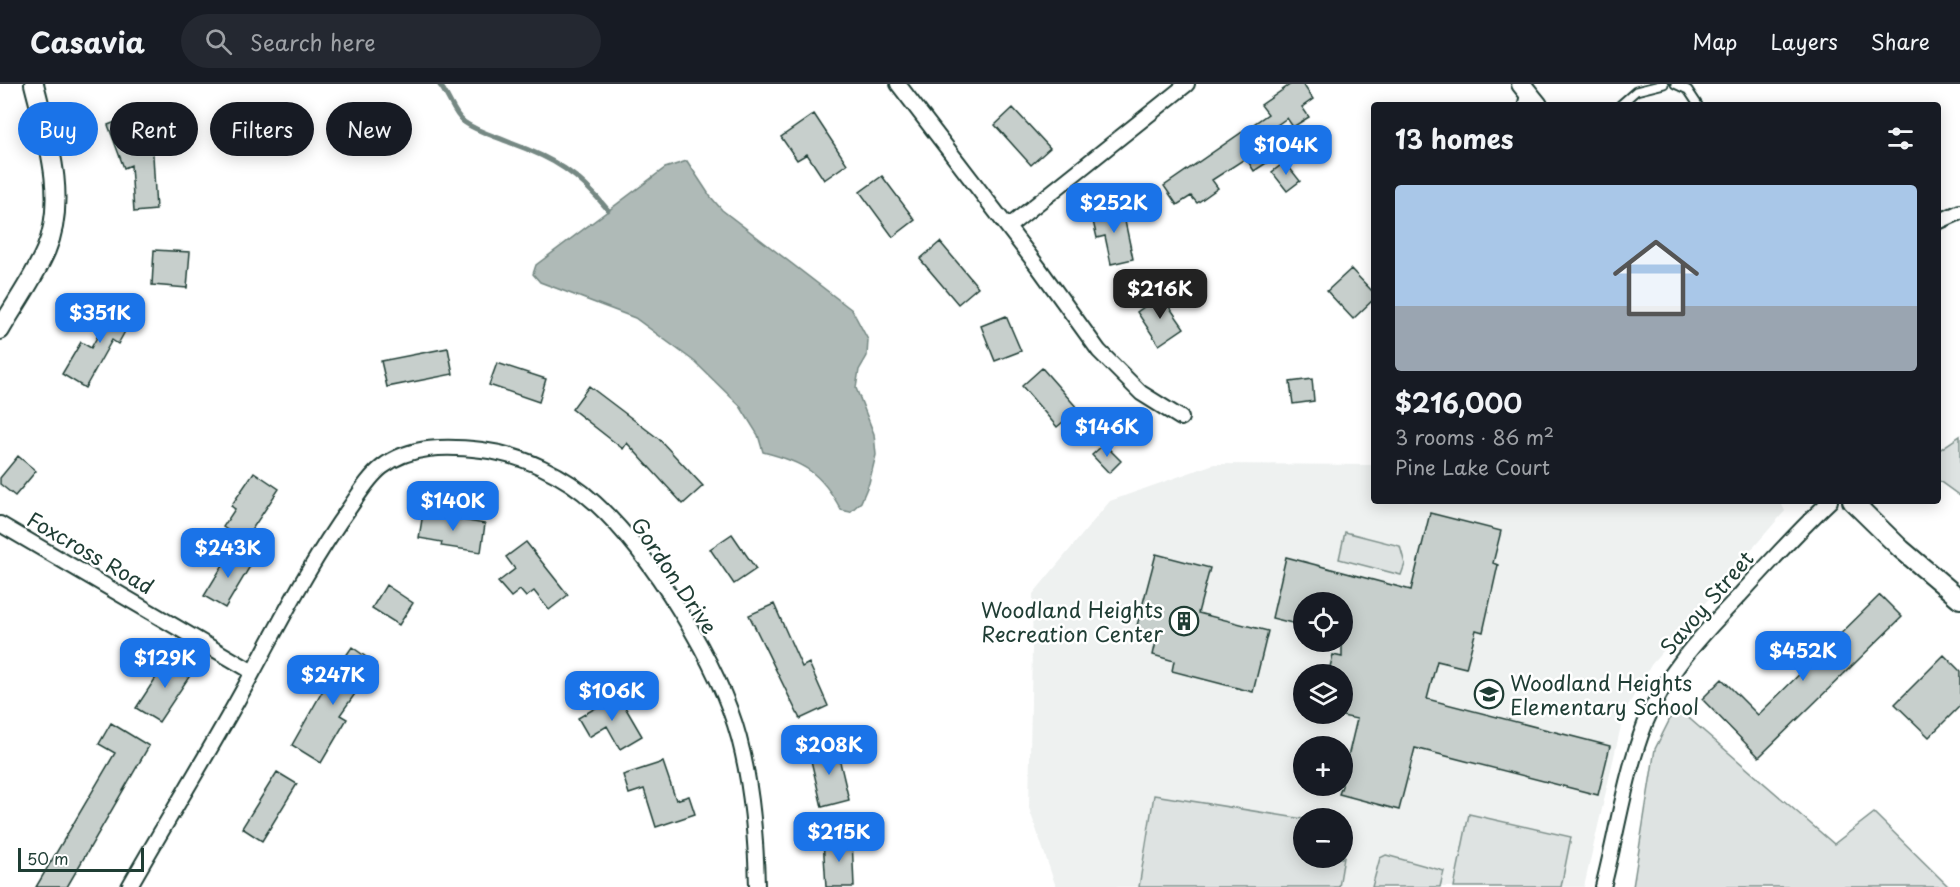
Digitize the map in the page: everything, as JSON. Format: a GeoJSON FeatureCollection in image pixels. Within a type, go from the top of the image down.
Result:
{"type":"FeatureCollection","features":[{"type":"Feature","properties":{"kind":"street"},"geometry":{"type":"LineString","coordinates":[[0,330],[47,248],[53,221],[54,178],[34,84]]}},
{"type":"Feature","properties":{"kind":"street"},"geometry":{"type":"LineString","coordinates":[[898,84],[1008,227],[1099,351],[1141,393],[1181,418]]}},
{"type":"Feature","properties":{"kind":"street"},"geometry":{"type":"LineString","coordinates":[[1008,227],[1187,84]]}},
{"type":"Feature","properties":{"kind":"street"},"geometry":{"type":"LineString","coordinates":[[1941,221],[1960,212]]}},
{"type":"Feature","properties":{"kind":"street","name":"Gordon Drive"},"geometry":{"type":"LineString","coordinates":[[129,887],[324,545],[369,480],[385,465],[418,450],[464,448],[510,456],[540,466],[577,489],[617,525],[672,602],[713,674],[730,710],[745,766],[757,887]]}},
{"type":"Feature","properties":{"kind":"street","name":"Savoy Street"},"geometry":{"type":"LineString","coordinates":[[1604,887],[1635,758],[1645,724],[1660,692],[1679,662],[1801,528],[1827,504]]}},
{"type":"Feature","properties":{"kind":"street"},"geometry":{"type":"LineString","coordinates":[[1855,504],[1917,563],[1960,599]]}},
{"type":"Feature","properties":{"kind":"street","name":"Foxcross Road"},"geometry":{"type":"LineString","coordinates":[[0,524],[253,672]]}},
{"type":"Feature","properties":{"kind":"lane"},"geometry":{"type":"LineString","coordinates":[[1624,102],[1636,92],[1664,84]]}},
{"type":"Feature","properties":{"kind":"lane"},"geometry":{"type":"LineString","coordinates":[[1675,84],[1688,90],[1696,102]]}},
{"type":"Feature","properties":{"kind":"shaded area"},"geometry":{"type":"Polygon","coordinates":[[[687,161],[722,210],[852,310],[868,340],[867,356],[859,370],[856,388],[874,434],[876,455],[869,483],[861,502],[850,512],[841,510],[826,486],[810,470],[789,460],[763,452],[758,435],[740,406],[695,362],[635,318],[540,282],[533,274],[536,265],[665,168],[687,161]]]}},
{"type":"Feature","properties":{"kind":"shaded area"},"geometry":{"type":"Polygon","coordinates":[[[1960,436],[1960,496],[1941,482],[1941,449],[1960,436]]]}},
{"type":"Feature","properties":{"kind":"shaded area","name":"Woodland Heights Elementary School"},"geometry":{"type":"Polygon","coordinates":[[[1214,464],[1371,465],[1371,504],[1782,504],[1785,511],[1651,665],[1624,713],[1584,887],[1056,887],[1029,808],[1033,594],[1110,501],[1214,464]]]}},
{"type":"Feature","properties":{"kind":"shaded area"},"geometry":{"type":"Polygon","coordinates":[[[1345,532],[1400,546],[1405,564],[1401,575],[1339,559],[1345,532]]]}},
{"type":"Feature","properties":{"kind":"shaded area"},"geometry":{"type":"Polygon","coordinates":[[[1676,707],[1834,844],[1874,813],[1949,887],[1633,887],[1655,749],[1676,707]]]}},
{"type":"Feature","properties":{"kind":"shaded area"},"geometry":{"type":"Polygon","coordinates":[[[1154,795],[1293,817],[1293,868],[1342,868],[1339,887],[1139,887],[1154,795]]]}},
{"type":"Feature","properties":{"kind":"shaded area"},"geometry":{"type":"Polygon","coordinates":[[[1469,814],[1571,837],[1561,887],[1454,887],[1469,814]]]}},
{"type":"Feature","properties":{"kind":"shaded area"},"geometry":{"type":"Polygon","coordinates":[[[1386,855],[1444,871],[1440,887],[1372,887],[1380,858],[1386,855]]]}},
{"type":"Feature","properties":{"kind":"building"},"geometry":{"type":"Polygon","coordinates":[[[1291,84],[1303,84],[1313,99],[1302,107],[1309,117],[1293,127],[1287,118],[1260,137],[1265,145],[1260,148],[1268,162],[1254,171],[1246,158],[1212,180],[1218,188],[1197,203],[1191,196],[1177,205],[1164,186],[1268,114],[1261,105],[1291,84]]]}},
{"type":"Feature","properties":{"kind":"building"},"geometry":{"type":"Polygon","coordinates":[[[1013,108],[1050,148],[1031,165],[995,125],[1013,108]]]}},
{"type":"Feature","properties":{"kind":"building"},"geometry":{"type":"Polygon","coordinates":[[[814,114],[847,164],[824,180],[807,154],[797,160],[781,137],[814,114]]]}},
{"type":"Feature","properties":{"kind":"building"},"geometry":{"type":"Polygon","coordinates":[[[120,156],[153,156],[156,210],[134,212],[131,165],[124,168],[120,156]]]}},
{"type":"Feature","properties":{"kind":"building"},"geometry":{"type":"Polygon","coordinates":[[[1285,162],[1300,181],[1287,191],[1272,172],[1285,162]]]}},
{"type":"Feature","properties":{"kind":"building"},"geometry":{"type":"Polygon","coordinates":[[[882,176],[915,220],[893,237],[860,192],[882,176]]]}},
{"type":"Feature","properties":{"kind":"building"},"geometry":{"type":"Polygon","coordinates":[[[1122,207],[1133,259],[1111,264],[1105,236],[1097,238],[1091,213],[1122,207]]]}},
{"type":"Feature","properties":{"kind":"building"},"geometry":{"type":"Polygon","coordinates":[[[940,242],[978,287],[958,304],[920,259],[940,242]]]}},
{"type":"Feature","properties":{"kind":"building"},"geometry":{"type":"Polygon","coordinates":[[[154,250],[190,252],[187,288],[152,285],[154,250]]]}},
{"type":"Feature","properties":{"kind":"building"},"geometry":{"type":"Polygon","coordinates":[[[1351,269],[1371,290],[1371,302],[1353,319],[1327,291],[1351,269]]]}},
{"type":"Feature","properties":{"kind":"building"},"geometry":{"type":"Polygon","coordinates":[[[1161,295],[1184,328],[1159,345],[1137,312],[1161,295]]]}},
{"type":"Feature","properties":{"kind":"building"},"geometry":{"type":"Polygon","coordinates":[[[119,297],[138,308],[118,344],[112,340],[85,388],[62,374],[81,342],[91,348],[119,297]]]}},
{"type":"Feature","properties":{"kind":"building"},"geometry":{"type":"Polygon","coordinates":[[[1006,316],[1021,351],[995,361],[981,326],[1006,316]]]}},
{"type":"Feature","properties":{"kind":"building"},"geometry":{"type":"Polygon","coordinates":[[[448,348],[453,374],[387,387],[381,361],[448,348]]]}},
{"type":"Feature","properties":{"kind":"building"},"geometry":{"type":"Polygon","coordinates":[[[497,363],[546,379],[539,402],[489,385],[497,363]]]}},
{"type":"Feature","properties":{"kind":"building"},"geometry":{"type":"Polygon","coordinates":[[[1042,368],[1078,409],[1057,427],[1022,386],[1042,368]]]}},
{"type":"Feature","properties":{"kind":"building"},"geometry":{"type":"Polygon","coordinates":[[[1312,379],[1314,401],[1293,404],[1290,382],[1312,379]]]}},
{"type":"Feature","properties":{"kind":"building"},"geometry":{"type":"Polygon","coordinates":[[[589,386],[659,439],[703,486],[683,504],[627,443],[623,449],[572,409],[589,386]]]}},
{"type":"Feature","properties":{"kind":"building"},"geometry":{"type":"Polygon","coordinates":[[[1104,444],[1121,461],[1109,473],[1092,455],[1104,444]]]}},
{"type":"Feature","properties":{"kind":"building"},"geometry":{"type":"Polygon","coordinates":[[[18,456],[36,471],[15,496],[0,484],[0,478],[18,456]]]}},
{"type":"Feature","properties":{"kind":"building"},"geometry":{"type":"Polygon","coordinates":[[[254,472],[279,489],[244,541],[223,527],[235,509],[231,506],[254,472]]]}},
{"type":"Feature","properties":{"kind":"building"},"geometry":{"type":"Polygon","coordinates":[[[423,513],[485,524],[481,552],[441,546],[442,542],[419,538],[423,513]]]}},
{"type":"Feature","properties":{"kind":"building"},"geometry":{"type":"Polygon","coordinates":[[[1430,513],[1501,531],[1493,563],[1498,565],[1483,632],[1476,630],[1466,668],[1437,661],[1427,699],[1610,746],[1598,795],[1415,748],[1399,810],[1346,796],[1353,796],[1353,736],[1357,719],[1353,718],[1353,664],[1331,664],[1333,655],[1342,657],[1342,652],[1353,652],[1353,592],[1293,592],[1293,623],[1272,618],[1286,557],[1411,590],[1430,513]]]}},
{"type":"Feature","properties":{"kind":"building"},"geometry":{"type":"Polygon","coordinates":[[[732,534],[756,569],[734,584],[710,549],[732,534]]]}},
{"type":"Feature","properties":{"kind":"building"},"geometry":{"type":"Polygon","coordinates":[[[526,542],[568,595],[549,610],[534,591],[526,597],[520,590],[511,597],[498,582],[515,569],[506,557],[526,542]]]}},
{"type":"Feature","properties":{"kind":"building"},"geometry":{"type":"Polygon","coordinates":[[[232,550],[252,563],[225,608],[204,596],[232,550]]]}},
{"type":"Feature","properties":{"kind":"building","name":"Woodland Heights Recreation Center"},"geometry":{"type":"Polygon","coordinates":[[[1156,554],[1210,568],[1198,613],[1268,631],[1253,692],[1172,671],[1174,661],[1153,655],[1156,642],[1134,637],[1156,554]]]}},
{"type":"Feature","properties":{"kind":"building"},"geometry":{"type":"Polygon","coordinates":[[[386,585],[413,603],[399,625],[372,608],[386,585]]]}},
{"type":"Feature","properties":{"kind":"building"},"geometry":{"type":"Polygon","coordinates":[[[1880,595],[1902,617],[1759,757],[1702,699],[1722,679],[1758,715],[1880,595]]]}},
{"type":"Feature","properties":{"kind":"building"},"geometry":{"type":"Polygon","coordinates":[[[774,604],[802,667],[809,663],[828,706],[800,719],[749,615],[774,604]]]}},
{"type":"Feature","properties":{"kind":"building"},"geometry":{"type":"Polygon","coordinates":[[[352,647],[376,664],[340,715],[347,719],[321,763],[292,745],[326,685],[352,647]]]}},
{"type":"Feature","properties":{"kind":"building"},"geometry":{"type":"Polygon","coordinates":[[[1944,655],[1960,671],[1960,706],[1929,737],[1895,704],[1944,655]]]}},
{"type":"Feature","properties":{"kind":"building"},"geometry":{"type":"Polygon","coordinates":[[[170,656],[193,671],[159,722],[136,708],[170,656]]]}},
{"type":"Feature","properties":{"kind":"building"},"geometry":{"type":"Polygon","coordinates":[[[618,695],[642,736],[620,749],[607,726],[589,737],[578,718],[618,695]]]}},
{"type":"Feature","properties":{"kind":"building"},"geometry":{"type":"Polygon","coordinates":[[[111,723],[149,746],[67,887],[36,887],[115,753],[99,744],[111,723]]]}},
{"type":"Feature","properties":{"kind":"building"},"geometry":{"type":"Polygon","coordinates":[[[836,745],[849,800],[822,807],[809,752],[836,745]]]}},
{"type":"Feature","properties":{"kind":"building"},"geometry":{"type":"Polygon","coordinates":[[[663,762],[676,800],[689,796],[695,814],[656,827],[644,789],[629,794],[623,775],[663,762]]]}},
{"type":"Feature","properties":{"kind":"building"},"geometry":{"type":"Polygon","coordinates":[[[277,772],[297,784],[262,841],[242,828],[277,772]]]}},
{"type":"Feature","properties":{"kind":"building"},"geometry":{"type":"Polygon","coordinates":[[[852,838],[854,887],[826,887],[823,840],[852,838]]]}},
{"type":"Feature","properties":{"kind":"waterway"},"geometry":{"type":"LineString","coordinates":[[439,84],[464,122],[553,161],[576,177],[608,210]]}},
{"type":"Feature","properties":{"kind":"place","name":"Woodland Heights Recreation Center"},"geometry":{"type":"Point","coordinates":[1184,621]}},
{"type":"Feature","properties":{"kind":"place","name":"Woodland Heights Elementary School"},"geometry":{"type":"Point","coordinates":[1489,694]}}]}
